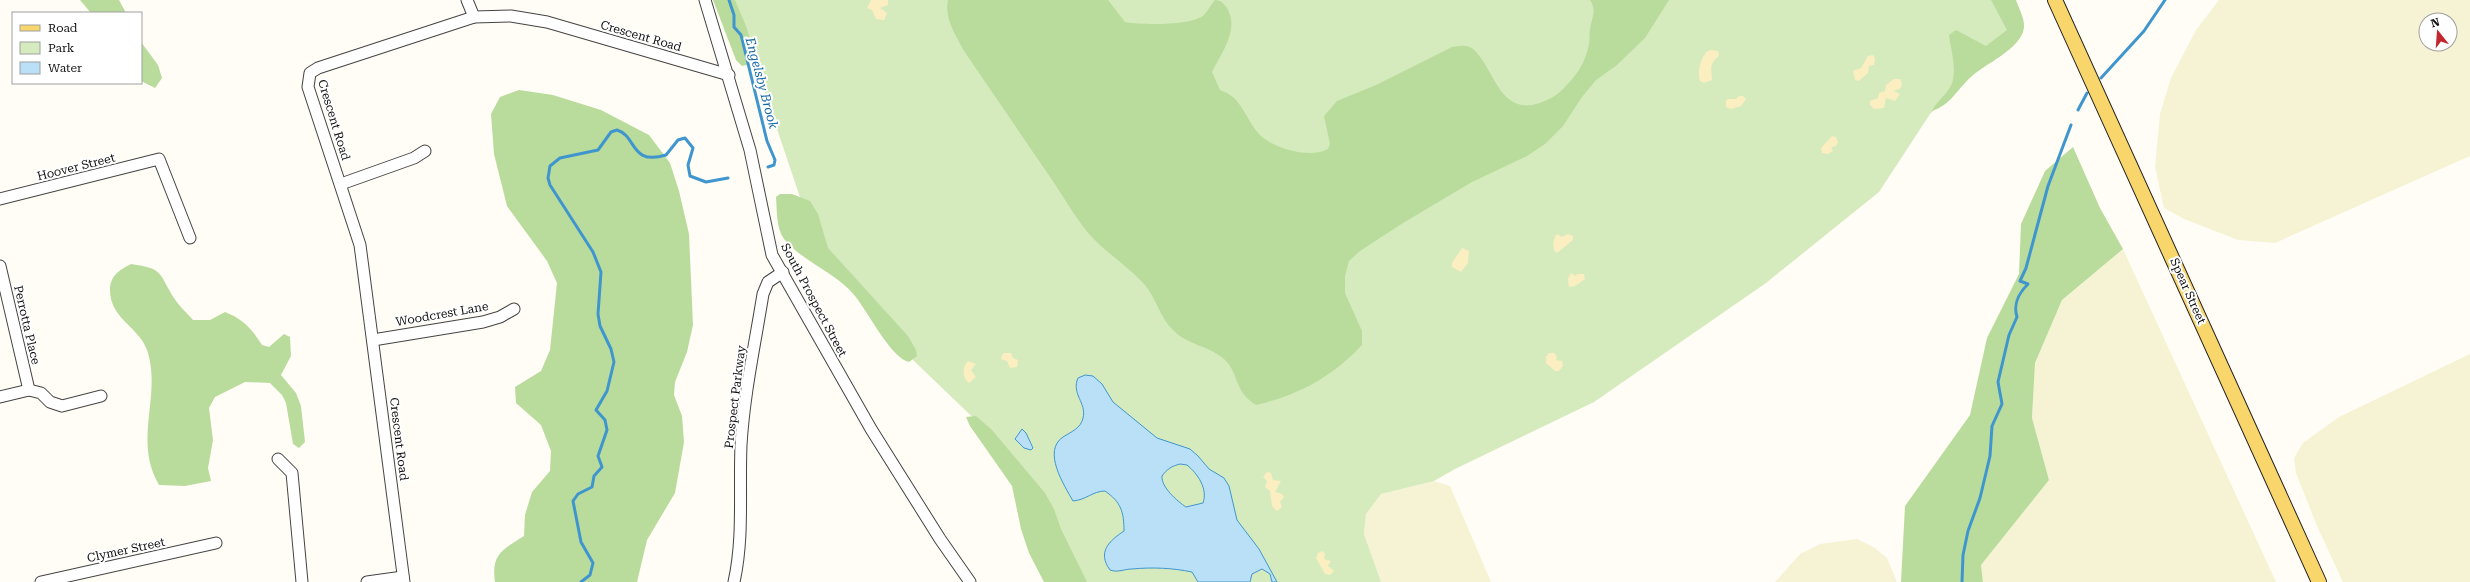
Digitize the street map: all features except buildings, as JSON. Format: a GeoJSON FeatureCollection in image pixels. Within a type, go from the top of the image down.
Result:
{"type":"FeatureCollection","features":[{"type":"Feature","properties":{"kind":"main road","name":"Spear Street"},"geometry":{"type":"LineString","coordinates":[[2055,0],[2319,582]]}},
{"type":"Feature","properties":{"kind":"street"},"geometry":{"type":"LineString","coordinates":[[467,0],[474,17]]}},
{"type":"Feature","properties":{"kind":"street","name":"South Prospect Street"},"geometry":{"type":"LineString","coordinates":[[705,0],[729,75],[750,150],[769,246],[871,429],[940,539],[970,582]]}},
{"type":"Feature","properties":{"kind":"street","name":"Crescent Road"},"geometry":{"type":"LineString","coordinates":[[404,580],[360,245],[308,87],[310,73],[474,17],[511,16],[547,22],[729,75]]}},
{"type":"Feature","properties":{"kind":"street"},"geometry":{"type":"LineString","coordinates":[[341,184],[414,158],[425,151]]}},
{"type":"Feature","properties":{"kind":"street","name":"Hoover Street"},"geometry":{"type":"LineString","coordinates":[[0,199],[159,160],[190,238]]}},
{"type":"Feature","properties":{"kind":"street","name":"Perrotta Place"},"geometry":{"type":"LineString","coordinates":[[0,266],[29,390]]}},
{"type":"Feature","properties":{"kind":"street","name":"Prospect Parkway"},"geometry":{"type":"LineString","coordinates":[[734,582],[740,540],[741,447],[747,393],[763,294],[768,282],[783,272]]}},
{"type":"Feature","properties":{"kind":"street","name":"Woodcrest Lane"},"geometry":{"type":"LineString","coordinates":[[373,340],[484,322],[500,317],[514,309]]}},
{"type":"Feature","properties":{"kind":"street"},"geometry":{"type":"LineString","coordinates":[[0,397],[29,390],[41,393],[50,402],[62,406],[101,396]]}},
{"type":"Feature","properties":{"kind":"street"},"geometry":{"type":"LineString","coordinates":[[278,459],[292,472],[302,582]]}},
{"type":"Feature","properties":{"kind":"street","name":"Clymer Street"},"geometry":{"type":"LineString","coordinates":[[41,582],[216,543]]}},
{"type":"Feature","properties":{"kind":"street"},"geometry":{"type":"LineString","coordinates":[[367,582],[404,580]]}},
{"type":"Feature","properties":{"kind":"shaded area"},"geometry":{"type":"Polygon","coordinates":[[[2219,0],[2470,0],[2470,156],[2275,243],[2238,240],[2184,219],[2164,208],[2155,167],[2160,114],[2171,78],[2196,30],[2219,0]]]}},
{"type":"Feature","properties":{"kind":"shaded area"},"geometry":{"type":"Polygon","coordinates":[[[2123,249],[2276,582],[1983,582],[1981,565],[2049,480],[2032,418],[2035,363],[2062,300],[2123,249]]]}},
{"type":"Feature","properties":{"kind":"shaded area"},"geometry":{"type":"Polygon","coordinates":[[[2470,354],[2470,582],[2343,582],[2317,526],[2296,473],[2294,458],[2303,443],[2339,417],[2470,354]]]}},
{"type":"Feature","properties":{"kind":"shaded area"},"geometry":{"type":"Polygon","coordinates":[[[1434,481],[1450,486],[1491,582],[1381,582],[1364,534],[1366,514],[1381,494],[1434,481]]]}},
{"type":"Feature","properties":{"kind":"shaded area"},"geometry":{"type":"Polygon","coordinates":[[[1857,539],[1875,548],[1887,558],[1897,582],[1775,582],[1800,554],[1820,544],[1857,539]]]}},
{"type":"Feature","properties":{"kind":"green space"},"geometry":{"type":"Polygon","coordinates":[[[80,0],[119,0],[125,12],[90,12],[80,0]]]}},
{"type":"Feature","properties":{"kind":"green space"},"geometry":{"type":"Polygon","coordinates":[[[713,0],[735,0],[748,32],[750,41],[750,58],[747,65],[742,66],[736,60],[713,0]]]}},
{"type":"Feature","properties":{"kind":"green space"},"geometry":{"type":"Polygon","coordinates":[[[730,0],[2004,0],[2017,32],[1930,114],[1879,192],[1766,283],[1594,402],[1455,469],[1434,481],[1381,494],[1366,514],[1364,534],[1381,582],[1076,582],[987,431],[913,360],[810,227],[745,34],[730,0]]]}},
{"type":"Feature","properties":{"kind":"green space"},"geometry":{"type":"Polygon","coordinates":[[[948,0],[1108,0],[1125,22],[1142,24],[1178,23],[1198,19],[1204,15],[1215,0],[1219,1],[1227,8],[1231,25],[1228,41],[1212,72],[1220,90],[1228,93],[1234,98],[1254,128],[1265,139],[1273,144],[1292,151],[1312,153],[1321,152],[1328,149],[1330,144],[1324,116],[1337,101],[1376,85],[1452,47],[1471,47],[1480,56],[1497,85],[1511,101],[1521,105],[1532,105],[1552,98],[1572,80],[1585,58],[1589,44],[1593,14],[1593,7],[1590,0],[1669,0],[1645,38],[1617,65],[1596,80],[1582,97],[1563,126],[1545,144],[1527,156],[1472,182],[1403,223],[1360,251],[1349,261],[1345,276],[1345,293],[1362,331],[1362,345],[1339,366],[1314,383],[1286,396],[1256,405],[1244,394],[1233,371],[1224,359],[1212,351],[1180,336],[1174,331],[1165,320],[1145,285],[1089,234],[964,51],[949,20],[947,7],[948,0]]]}},
{"type":"Feature","properties":{"kind":"green space"},"geometry":{"type":"Polygon","coordinates":[[[1991,0],[2016,0],[2024,24],[2023,32],[2008,51],[1978,71],[1944,105],[1932,111],[1949,89],[1954,77],[1954,63],[1949,35],[1956,30],[1986,46],[2007,30],[1991,0]]]}},
{"type":"Feature","properties":{"kind":"green space"},"geometry":{"type":"Polygon","coordinates":[[[142,43],[158,65],[162,78],[155,88],[142,82],[142,43]]]}},
{"type":"Feature","properties":{"kind":"green space"},"geometry":{"type":"Polygon","coordinates":[[[519,90],[553,95],[601,110],[649,135],[670,163],[679,191],[689,234],[693,325],[687,352],[675,382],[674,395],[682,416],[684,442],[675,493],[647,540],[637,582],[495,582],[495,565],[500,554],[504,549],[524,536],[525,515],[532,492],[550,471],[551,451],[541,425],[516,403],[515,387],[541,371],[550,350],[557,283],[547,261],[507,206],[494,154],[491,114],[500,97],[519,90]]]}},
{"type":"Feature","properties":{"kind":"green space"},"geometry":{"type":"Polygon","coordinates":[[[2073,147],[2100,208],[2123,249],[2062,300],[2035,363],[2032,418],[2049,480],[1981,565],[1983,582],[1901,582],[1905,506],[1970,415],[1987,338],[2019,274],[2021,224],[2045,171],[2073,147]]]}},
{"type":"Feature","properties":{"kind":"green space"},"geometry":{"type":"Polygon","coordinates":[[[780,194],[792,194],[810,201],[818,214],[828,248],[908,336],[916,350],[917,356],[909,362],[902,359],[887,344],[855,296],[839,280],[801,255],[784,239],[781,235],[778,224],[777,213],[776,197],[780,194]]]}},
{"type":"Feature","properties":{"kind":"green space"},"geometry":{"type":"Polygon","coordinates":[[[131,264],[149,268],[159,273],[176,301],[193,320],[210,320],[225,312],[242,321],[251,329],[262,345],[269,347],[284,334],[290,337],[291,356],[281,375],[296,393],[301,406],[305,442],[299,448],[293,444],[286,403],[282,395],[270,383],[245,382],[215,397],[209,408],[213,440],[208,468],[211,481],[185,486],[159,485],[152,469],[148,452],[152,386],[148,353],[139,336],[120,316],[111,300],[110,285],[113,277],[131,264]]]}},
{"type":"Feature","properties":{"kind":"green space"},"geometry":{"type":"Polygon","coordinates":[[[976,416],[992,430],[1045,493],[1054,509],[1061,529],[1087,582],[1044,582],[1029,553],[1021,529],[1012,486],[970,426],[966,417],[976,416]]]}},
{"type":"Feature","properties":{"kind":"sand"},"geometry":{"type":"Polygon","coordinates":[[[871,0],[888,0],[888,5],[880,8],[887,13],[884,20],[876,19],[872,10],[867,8],[871,0]]]}},
{"type":"Feature","properties":{"kind":"sand"},"geometry":{"type":"Polygon","coordinates":[[[1711,50],[1718,51],[1719,56],[1712,64],[1712,80],[1704,83],[1700,81],[1699,77],[1702,58],[1711,50]]]}},
{"type":"Feature","properties":{"kind":"sand"},"geometry":{"type":"Polygon","coordinates":[[[1873,55],[1875,58],[1874,65],[1869,66],[1868,73],[1859,81],[1855,80],[1853,71],[1861,68],[1868,56],[1873,55]]]}},
{"type":"Feature","properties":{"kind":"sand"},"geometry":{"type":"Polygon","coordinates":[[[1894,79],[1900,79],[1902,83],[1901,88],[1894,91],[1900,94],[1895,101],[1886,98],[1884,108],[1874,109],[1870,105],[1870,101],[1878,98],[1879,93],[1885,91],[1886,85],[1894,79]]]}},
{"type":"Feature","properties":{"kind":"sand"},"geometry":{"type":"Polygon","coordinates":[[[1739,96],[1743,96],[1746,99],[1741,106],[1731,109],[1726,107],[1726,101],[1728,99],[1736,99],[1739,96]]]}},
{"type":"Feature","properties":{"kind":"sand"},"geometry":{"type":"Polygon","coordinates":[[[1832,136],[1836,137],[1838,142],[1836,146],[1831,147],[1833,151],[1828,154],[1822,153],[1821,148],[1832,136]]]}},
{"type":"Feature","properties":{"kind":"sand"},"geometry":{"type":"Polygon","coordinates":[[[1557,234],[1562,237],[1568,234],[1573,236],[1573,240],[1557,253],[1553,244],[1554,238],[1557,234]]]}},
{"type":"Feature","properties":{"kind":"sand"},"geometry":{"type":"Polygon","coordinates":[[[1462,248],[1469,251],[1468,263],[1461,272],[1452,267],[1452,263],[1462,248]]]}},
{"type":"Feature","properties":{"kind":"sand"},"geometry":{"type":"Polygon","coordinates":[[[1571,273],[1576,276],[1577,274],[1584,274],[1585,279],[1575,286],[1569,287],[1568,279],[1571,273]]]}},
{"type":"Feature","properties":{"kind":"sand"},"geometry":{"type":"Polygon","coordinates":[[[1003,353],[1011,353],[1013,358],[1018,360],[1017,367],[1010,368],[1007,361],[1001,359],[1003,353]]]}},
{"type":"Feature","properties":{"kind":"sand"},"geometry":{"type":"Polygon","coordinates":[[[1549,353],[1554,353],[1557,356],[1556,360],[1562,361],[1563,366],[1559,371],[1555,371],[1546,363],[1546,357],[1549,353]]]}},
{"type":"Feature","properties":{"kind":"sand"},"geometry":{"type":"Polygon","coordinates":[[[968,361],[976,364],[971,370],[976,377],[969,383],[964,375],[964,369],[968,361]]]}},
{"type":"Feature","properties":{"kind":"sand"},"geometry":{"type":"Polygon","coordinates":[[[1267,472],[1271,473],[1273,480],[1281,481],[1275,492],[1282,494],[1284,497],[1280,502],[1282,507],[1277,511],[1272,506],[1270,491],[1265,487],[1267,481],[1263,477],[1267,472]]]}},
{"type":"Feature","properties":{"kind":"sand"},"geometry":{"type":"Polygon","coordinates":[[[1323,551],[1325,554],[1324,559],[1331,561],[1328,566],[1334,571],[1330,575],[1325,574],[1316,558],[1318,553],[1323,551]]]}},
{"type":"Feature","properties":{"kind":"water"},"geometry":{"type":"Polygon","coordinates":[[[1085,375],[1093,376],[1102,384],[1113,402],[1157,438],[1190,449],[1209,469],[1224,478],[1229,486],[1237,520],[1259,549],[1277,582],[1272,582],[1270,574],[1262,569],[1252,574],[1250,582],[1198,582],[1192,572],[1170,569],[1140,568],[1116,571],[1110,570],[1106,564],[1106,548],[1124,531],[1122,513],[1118,503],[1105,491],[1097,492],[1082,499],[1073,501],[1060,477],[1055,459],[1054,451],[1057,443],[1078,427],[1083,418],[1083,408],[1076,389],[1078,378],[1085,375]],[[1180,464],[1175,466],[1162,476],[1162,480],[1167,489],[1186,507],[1203,503],[1204,498],[1201,482],[1187,465],[1180,464]]]}},
{"type":"Feature","properties":{"kind":"water"},"geometry":{"type":"Polygon","coordinates":[[[1022,429],[1026,433],[1033,448],[1031,450],[1024,448],[1015,439],[1022,429]]]}},
{"type":"Feature","properties":{"kind":"waterway","name":"Engelsby Brook"},"geometry":{"type":"LineString","coordinates":[[729,0],[734,15],[734,27],[741,35],[767,141],[775,160],[774,165],[768,167]]}},
{"type":"Feature","properties":{"kind":"waterway"},"geometry":{"type":"LineString","coordinates":[[2101,78],[2144,31],[2165,0]]}},
{"type":"Feature","properties":{"kind":"waterway"},"geometry":{"type":"LineString","coordinates":[[2078,110],[2087,93]]}},
{"type":"Feature","properties":{"kind":"waterway"},"geometry":{"type":"LineString","coordinates":[[1962,582],[1963,555],[1968,531],[1980,498],[1990,456],[1992,426],[2002,404],[1998,382],[2009,335],[2017,317],[2017,299],[2028,284],[2020,281],[2026,268],[2048,186],[2071,125]]}},
{"type":"Feature","properties":{"kind":"waterway","name":"Engelsby Brook"},"geometry":{"type":"LineString","coordinates":[[581,582],[590,575],[593,563],[581,542],[573,501],[578,494],[592,487],[594,476],[602,467],[598,456],[607,430],[605,420],[596,410],[607,391],[614,362],[611,349],[600,326],[598,314],[601,272],[593,252],[550,185],[548,178],[550,166],[560,158],[598,150],[611,132],[617,130],[623,133],[640,154],[646,157],[666,155],[678,140],[685,138],[693,148],[688,165],[690,176],[706,182],[728,178]]}}]}
